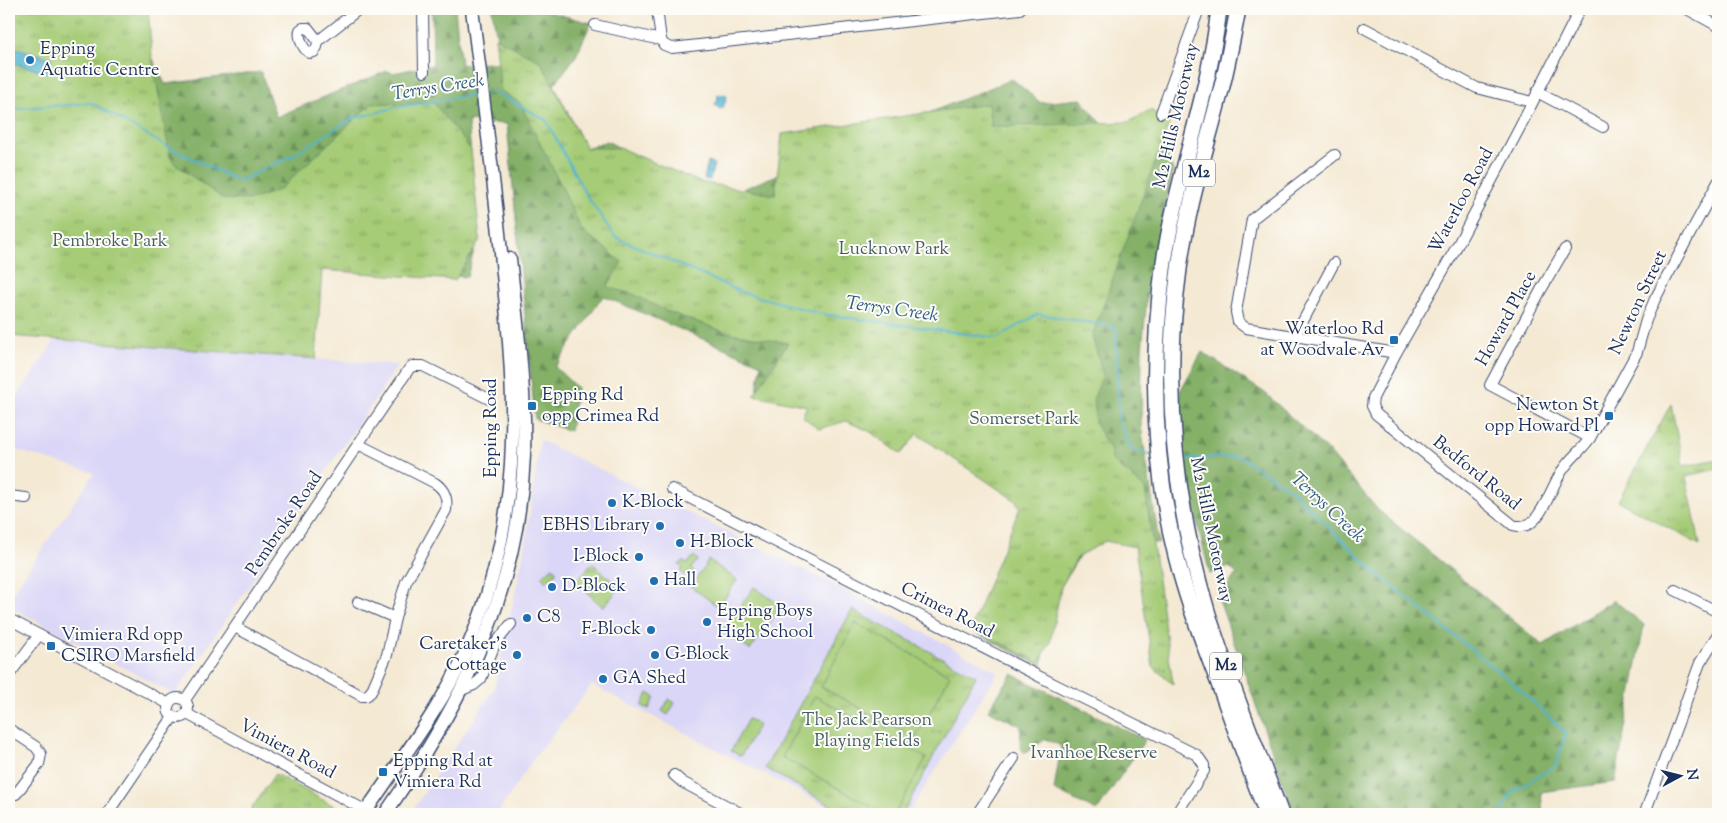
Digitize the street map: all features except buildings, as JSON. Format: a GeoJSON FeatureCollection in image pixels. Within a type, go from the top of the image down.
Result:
{"type":"FeatureCollection","features":[{"type":"Feature","properties":{"kind":"highway","name":"M2 Hills Motorway"},"geometry":{"type":"LineString","coordinates":[[1219,9],[1212,59],[1204,96],[1179,186],[1170,229],[1156,339],[1154,388],[1157,433],[1168,517],[1180,570],[1193,614],[1266,814]]}},
{"type":"Feature","properties":{"kind":"highway","name":"M2 Hills Motorway"},"geometry":{"type":"LineString","coordinates":[[1238,9],[1221,88],[1185,231],[1171,340],[1170,388],[1174,450],[1183,514],[1207,611],[1281,814]]}},
{"type":"Feature","properties":{"kind":"main road","name":"Epping Road"},"geometry":{"type":"LineString","coordinates":[[385,814],[436,735],[462,690],[489,627],[502,590],[516,527],[524,457],[520,360],[482,57],[472,9]]}},
{"type":"Feature","properties":{"kind":"main road","name":"Epping Road"},"geometry":{"type":"LineString","coordinates":[[480,9],[482,57]]}},
{"type":"Feature","properties":{"kind":"main road","name":"Epping Road"},"geometry":{"type":"LineString","coordinates":[[368,813],[416,740],[458,668],[488,592],[501,539],[510,485],[512,410],[506,301],[491,126]]}},
{"type":"Feature","properties":{"kind":"street"},"geometry":{"type":"LineString","coordinates":[[318,41],[359,9]]}},
{"type":"Feature","properties":{"kind":"street"},"geometry":{"type":"LineString","coordinates":[[423,9],[424,72]]}},
{"type":"Feature","properties":{"kind":"street"},"geometry":{"type":"LineString","coordinates":[[657,9],[661,40],[664,45],[672,48],[1020,9]]}},
{"type":"Feature","properties":{"kind":"street"},"geometry":{"type":"LineString","coordinates":[[1161,113],[1199,9]]}},
{"type":"Feature","properties":{"kind":"street","name":"Waterloo Road"},"geometry":{"type":"LineString","coordinates":[[1372,406],[1373,398],[1396,353],[1456,248],[1580,9]]}},
{"type":"Feature","properties":{"kind":"street"},"geometry":{"type":"LineString","coordinates":[[1687,9],[1718,26]]}},
{"type":"Feature","properties":{"kind":"street"},"geometry":{"type":"LineString","coordinates":[[595,25],[661,40]]}},
{"type":"Feature","properties":{"kind":"street"},"geometry":{"type":"LineString","coordinates":[[1364,28],[1476,88],[1534,97],[1603,127]]}},
{"type":"Feature","properties":{"kind":"street"},"geometry":{"type":"LineString","coordinates":[[1334,155],[1252,220],[1236,312],[1238,322],[1246,328],[1396,353]]}},
{"type":"Feature","properties":{"kind":"street","name":"Newton Street"},"geometry":{"type":"LineString","coordinates":[[1590,438],[1637,352],[1646,320],[1655,299],[1718,182]]}},
{"type":"Feature","properties":{"kind":"street","name":"Howard Place"},"geometry":{"type":"LineString","coordinates":[[1565,249],[1490,384],[1590,438]]}},
{"type":"Feature","properties":{"kind":"street"},"geometry":{"type":"LineString","coordinates":[[1295,336],[1334,263]]}},
{"type":"Feature","properties":{"kind":"street","name":"Pembroke Road"},"geometry":{"type":"LineString","coordinates":[[185,700],[412,366],[423,366],[489,399]]}},
{"type":"Feature","properties":{"kind":"street","name":"Bedford Road"},"geometry":{"type":"LineString","coordinates":[[1372,406],[1376,414],[1514,525],[1521,527],[1531,524],[1562,470],[1585,447],[1590,438]]}},
{"type":"Feature","properties":{"kind":"street"},"geometry":{"type":"LineString","coordinates":[[235,627],[358,694],[366,696],[371,692],[387,655],[395,618],[406,582],[446,510],[446,498],[440,486],[358,444]]}},
{"type":"Feature","properties":{"kind":"street","name":"Crimea Road"},"geometry":{"type":"LineString","coordinates":[[672,489],[1197,755],[1204,765],[1204,771],[1176,814]]}},
{"type":"Feature","properties":{"kind":"street"},"geometry":{"type":"LineString","coordinates":[[9,496],[26,498]]}},
{"type":"Feature","properties":{"kind":"street"},"geometry":{"type":"LineString","coordinates":[[1675,590],[1718,612]]}},
{"type":"Feature","properties":{"kind":"street"},"geometry":{"type":"LineString","coordinates":[[358,602],[395,618]]}},
{"type":"Feature","properties":{"kind":"street"},"geometry":{"type":"LineString","coordinates":[[9,619],[168,704]]}},
{"type":"Feature","properties":{"kind":"street"},"geometry":{"type":"LineString","coordinates":[[462,690],[474,685],[481,679],[495,644],[511,624]]}},
{"type":"Feature","properties":{"kind":"street"},"geometry":{"type":"LineString","coordinates":[[1646,814],[1700,663],[1718,634]]}},
{"type":"Feature","properties":{"kind":"street"},"geometry":{"type":"LineString","coordinates":[[9,675],[39,635]]}},
{"type":"Feature","properties":{"kind":"street"},"geometry":{"type":"LineString","coordinates":[[176,698],[185,700],[188,705],[187,714],[182,718],[173,717],[168,712],[168,704],[176,698]]}},
{"type":"Feature","properties":{"kind":"street","name":"Vimiera Road"},"geometry":{"type":"LineString","coordinates":[[187,714],[368,813]]}},
{"type":"Feature","properties":{"kind":"street"},"geometry":{"type":"LineString","coordinates":[[107,814],[173,717]]}},
{"type":"Feature","properties":{"kind":"street"},"geometry":{"type":"LineString","coordinates":[[9,729],[36,747],[41,754],[39,764],[16,794]]}},
{"type":"Feature","properties":{"kind":"street"},"geometry":{"type":"LineString","coordinates":[[978,814],[1014,758]]}},
{"type":"Feature","properties":{"kind":"street"},"geometry":{"type":"LineString","coordinates":[[674,775],[682,782],[742,814]]}},
{"type":"Feature","properties":{"kind":"shaded area"},"geometry":{"type":"Polygon","coordinates":[[[55,340],[398,365],[175,695],[9,606],[9,598],[94,473],[9,448],[9,408],[55,340]]]}},
{"type":"Feature","properties":{"kind":"shaded area","name":"Epping Boys High School"},"geometry":{"type":"Polygon","coordinates":[[[540,440],[812,573],[998,672],[908,814],[842,814],[592,685],[534,758],[497,814],[410,814],[494,689],[525,547],[540,440]]]}},
{"type":"Feature","properties":{"kind":"green space","name":"Pembroke Park"},"geometry":{"type":"Polygon","coordinates":[[[9,9],[148,9],[152,57],[170,157],[175,164],[223,199],[251,200],[279,190],[372,103],[404,104],[433,102],[471,150],[480,240],[455,280],[322,270],[316,359],[9,336],[9,9]]]}},
{"type":"Feature","properties":{"kind":"green space","name":"Somerset Park"},"geometry":{"type":"Polygon","coordinates":[[[432,9],[455,9],[461,65],[501,62],[492,9],[538,9],[591,23],[576,56],[554,85],[586,148],[607,141],[716,200],[1012,79],[1041,103],[1081,99],[1104,126],[1156,125],[1173,170],[1148,285],[1142,350],[1141,426],[1159,543],[1089,540],[1050,605],[1042,667],[974,632],[1030,505],[917,434],[901,448],[850,418],[757,392],[761,364],[603,296],[555,367],[577,388],[570,431],[535,419],[507,124],[468,121],[478,235],[467,277],[350,269],[9,87],[152,57],[165,84],[261,72],[276,117],[387,71],[393,73],[433,65],[432,9]]]}},
{"type":"Feature","properties":{"kind":"green space","name":"Lucknow Park"},"geometry":{"type":"Polygon","coordinates":[[[495,37],[541,62],[586,148],[620,148],[700,182],[775,195],[782,134],[988,104],[991,127],[1128,122],[1150,110],[1170,121],[1092,336],[1103,375],[1093,400],[1095,424],[1110,449],[1112,460],[1145,490],[1173,684],[1153,667],[1135,547],[1105,541],[1077,558],[1061,587],[1050,643],[1039,662],[971,628],[1020,507],[1016,501],[917,434],[901,454],[869,431],[846,421],[819,429],[802,416],[807,406],[754,395],[788,343],[726,332],[666,311],[633,294],[607,287],[622,262],[581,229],[520,103],[501,91],[495,37]]]}},
{"type":"Feature","properties":{"kind":"green space"},"geometry":{"type":"Polygon","coordinates":[[[1202,352],[1265,393],[1330,453],[1378,510],[1543,645],[1614,600],[1644,625],[1615,782],[1541,792],[1543,814],[1294,814],[1218,597],[1237,574],[1229,567],[1210,574],[1193,507],[1182,452],[1180,391],[1202,352]]]}},
{"type":"Feature","properties":{"kind":"green space"},"geometry":{"type":"Polygon","coordinates":[[[1671,404],[1683,466],[1718,459],[1718,469],[1686,476],[1700,545],[1618,501],[1671,404]]]}},
{"type":"Feature","properties":{"kind":"green space"},"geometry":{"type":"Polygon","coordinates":[[[694,556],[698,560],[691,568],[695,572],[692,575],[687,572],[684,576],[680,572],[683,568],[679,565],[683,561],[687,564],[694,556]]]}},
{"type":"Feature","properties":{"kind":"green space"},"geometry":{"type":"Polygon","coordinates":[[[709,560],[737,580],[719,607],[691,587],[709,560]]]}},
{"type":"Feature","properties":{"kind":"green space"},"geometry":{"type":"Polygon","coordinates":[[[592,563],[620,588],[603,607],[575,582],[592,563]]]}},
{"type":"Feature","properties":{"kind":"green space"},"geometry":{"type":"Polygon","coordinates":[[[553,567],[557,572],[546,582],[541,577],[553,567]]]}},
{"type":"Feature","properties":{"kind":"green space"},"geometry":{"type":"Polygon","coordinates":[[[754,587],[782,606],[750,650],[722,631],[754,587]]]}},
{"type":"Feature","properties":{"kind":"green space","name":"The Jack Pearson Playing Fields"},"geometry":{"type":"Polygon","coordinates":[[[852,610],[976,676],[903,814],[846,814],[765,768],[852,610]]]}},
{"type":"Feature","properties":{"kind":"green space"},"geometry":{"type":"Polygon","coordinates":[[[855,623],[950,675],[916,738],[821,687],[855,623]]]}},
{"type":"Feature","properties":{"kind":"green space","name":"Ivanhoe Reserve"},"geometry":{"type":"Polygon","coordinates":[[[1012,674],[1145,740],[1097,811],[1054,790],[1061,746],[1046,739],[1025,753],[1020,748],[1021,726],[988,710],[1012,674]]]}},
{"type":"Feature","properties":{"kind":"green space"},"geometry":{"type":"Polygon","coordinates":[[[648,693],[655,697],[649,709],[642,706],[648,693]]]}},
{"type":"Feature","properties":{"kind":"green space"},"geometry":{"type":"Polygon","coordinates":[[[815,696],[926,758],[895,814],[885,814],[782,757],[815,696]]]}},
{"type":"Feature","properties":{"kind":"green space"},"geometry":{"type":"Polygon","coordinates":[[[669,699],[675,703],[668,715],[662,711],[669,699]]]}},
{"type":"Feature","properties":{"kind":"green space"},"geometry":{"type":"Polygon","coordinates":[[[861,711],[888,726],[887,729],[859,714],[861,711]]]}},
{"type":"Feature","properties":{"kind":"green space"},"geometry":{"type":"Polygon","coordinates":[[[748,719],[759,724],[741,756],[731,751],[748,719]]]}},
{"type":"Feature","properties":{"kind":"green space"},"geometry":{"type":"Polygon","coordinates":[[[275,774],[349,814],[248,814],[275,774]]]}},
{"type":"Feature","properties":{"kind":"water","name":"Epping Aquatic Centre"},"geometry":{"type":"Polygon","coordinates":[[[9,46],[52,58],[47,73],[9,62],[9,46]]]}},
{"type":"Feature","properties":{"kind":"water"},"geometry":{"type":"Polygon","coordinates":[[[725,94],[727,97],[723,108],[720,109],[715,105],[718,95],[725,94]]]}},
{"type":"Feature","properties":{"kind":"water"},"geometry":{"type":"Polygon","coordinates":[[[708,162],[714,164],[710,180],[704,179],[708,162]]]}},
{"type":"Feature","properties":{"kind":"waterway","name":"Terrys Creek"},"geometry":{"type":"LineString","coordinates":[[488,93],[495,92],[546,120],[585,193],[615,237],[744,293],[822,314],[997,338],[1038,314],[1116,327],[1119,422],[1131,449],[1152,455]]}},
{"type":"Feature","properties":{"kind":"waterway","name":"Terrys Creek"},"geometry":{"type":"LineString","coordinates":[[9,109],[92,103],[166,146],[239,181],[295,154],[351,119],[393,108],[478,94]]}},
{"type":"Feature","properties":{"kind":"waterway","name":"Terrys Creek"},"geometry":{"type":"LineString","coordinates":[[1183,459],[1239,456],[1290,489],[1374,571],[1514,684],[1566,733],[1555,766],[1513,791],[1500,814]]}},
{"type":"Feature","properties":{"kind":"place","name":"Epping Aquatic Centre"},"geometry":{"type":"Point","coordinates":[30,60]}},
{"type":"Feature","properties":{"kind":"place","name":"Waterloo Rd at Woodvale Av"},"geometry":{"type":"Point","coordinates":[1394,340]}},
{"type":"Feature","properties":{"kind":"place","name":"Epping Rd opp Crimea Rd"},"geometry":{"type":"Point","coordinates":[532,406]}},
{"type":"Feature","properties":{"kind":"place","name":"Newton St opp Howard Pl"},"geometry":{"type":"Point","coordinates":[1609,416]}},
{"type":"Feature","properties":{"kind":"place","name":"K-Block"},"geometry":{"type":"Point","coordinates":[612,503]}},
{"type":"Feature","properties":{"kind":"place","name":"EBHS Library"},"geometry":{"type":"Point","coordinates":[660,526]}},
{"type":"Feature","properties":{"kind":"place","name":"H-Block"},"geometry":{"type":"Point","coordinates":[680,543]}},
{"type":"Feature","properties":{"kind":"place","name":"I-Block"},"geometry":{"type":"Point","coordinates":[639,557]}},
{"type":"Feature","properties":{"kind":"place","name":"Hall"},"geometry":{"type":"Point","coordinates":[654,581]}},
{"type":"Feature","properties":{"kind":"place","name":"D-Block"},"geometry":{"type":"Point","coordinates":[552,587]}},
{"type":"Feature","properties":{"kind":"place","name":"C8"},"geometry":{"type":"Point","coordinates":[527,618]}},
{"type":"Feature","properties":{"kind":"place","name":"Epping Boys High School"},"geometry":{"type":"Point","coordinates":[707,622]}},
{"type":"Feature","properties":{"kind":"place","name":"F-Block"},"geometry":{"type":"Point","coordinates":[651,630]}},
{"type":"Feature","properties":{"kind":"place","name":"Vimiera Rd opp CSIRO Marsfield"},"geometry":{"type":"Point","coordinates":[51,646]}},
{"type":"Feature","properties":{"kind":"place","name":"Caretaker's Cottage"},"geometry":{"type":"Point","coordinates":[517,655]}},
{"type":"Feature","properties":{"kind":"place","name":"G-Block"},"geometry":{"type":"Point","coordinates":[655,655]}},
{"type":"Feature","properties":{"kind":"place","name":"GA Shed"},"geometry":{"type":"Point","coordinates":[603,679]}},
{"type":"Feature","properties":{"kind":"place","name":"Epping Rd at Vimiera Rd"},"geometry":{"type":"Point","coordinates":[383,772]}}]}
